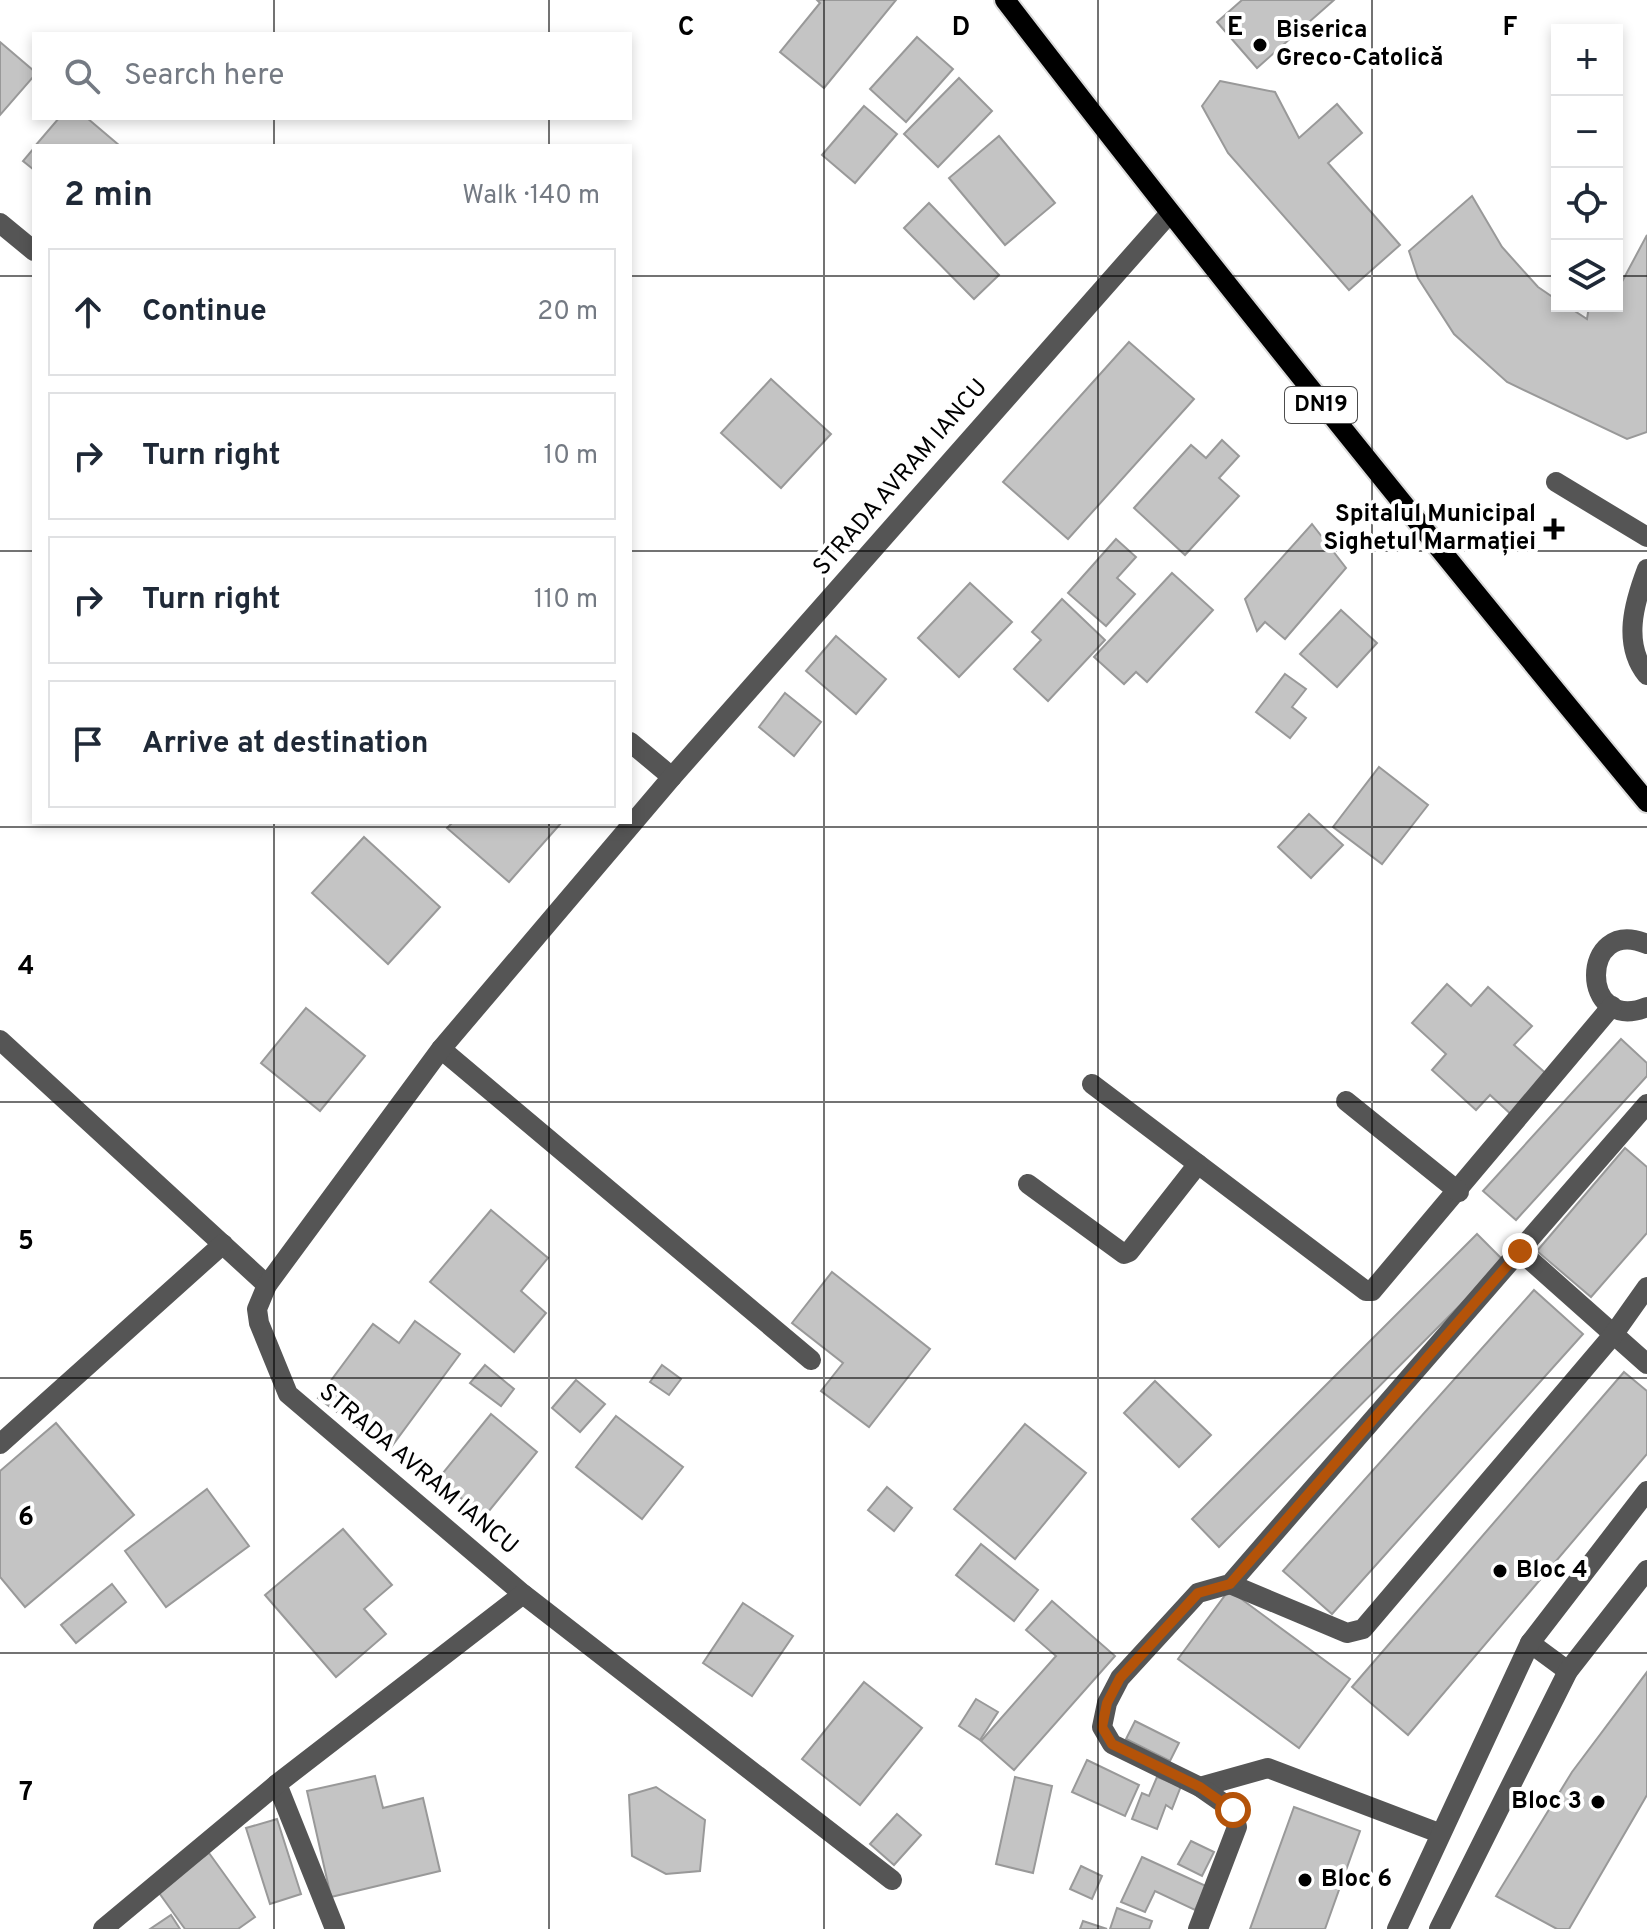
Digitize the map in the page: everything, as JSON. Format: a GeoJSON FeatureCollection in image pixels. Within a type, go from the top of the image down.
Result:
{"type":"FeatureCollection","features":[{"type":"Feature","properties":{"kind":"main road","name":"DN19"},"geometry":{"type":"LineString","coordinates":[[1005,0],[1169,214],[1399,502],[1647,802]]}},
{"type":"Feature","properties":{"kind":"street","name":"STRADA AVRAM IANCU"},"geometry":{"type":"LineString","coordinates":[[892,1880],[523,1594],[288,1394],[259,1323],[257,1309],[267,1285],[441,1049],[672,777],[1169,214]]}},
{"type":"Feature","properties":{"kind":"street"},"geometry":{"type":"LineString","coordinates":[[0,223],[32,249]]}},
{"type":"Feature","properties":{"kind":"street"},"geometry":{"type":"LineString","coordinates":[[1556,482],[1647,537]]}},
{"type":"Feature","properties":{"kind":"street"},"geometry":{"type":"LineString","coordinates":[[1647,569],[1635,602],[1632,635],[1638,664],[1647,675]]}},
{"type":"Feature","properties":{"kind":"street"},"geometry":{"type":"LineString","coordinates":[[632,744],[672,777]]}},
{"type":"Feature","properties":{"kind":"street"},"geometry":{"type":"LineString","coordinates":[[1647,944],[1619,941],[1600,956],[1595,980],[1601,995],[1612,1006],[1628,1011],[1647,1007]]}},
{"type":"Feature","properties":{"kind":"street"},"geometry":{"type":"LineString","coordinates":[[1092,1084],[1366,1291],[1376,1289],[1612,1006]]}},
{"type":"Feature","properties":{"kind":"street"},"geometry":{"type":"LineString","coordinates":[[0,1040],[267,1285]]}},
{"type":"Feature","properties":{"kind":"street"},"geometry":{"type":"LineString","coordinates":[[441,1049],[811,1360]]}},
{"type":"Feature","properties":{"kind":"street"},"geometry":{"type":"LineString","coordinates":[[1346,1101],[1459,1192]]}},
{"type":"Feature","properties":{"kind":"street"},"geometry":{"type":"LineString","coordinates":[[1198,1929],[1237,1827],[1233,1810],[1200,1787],[1112,1744],[1102,1727],[1107,1703],[1120,1678],[1198,1593],[1230,1584],[1647,1104]]}},
{"type":"Feature","properties":{"kind":"street"},"geometry":{"type":"LineString","coordinates":[[1028,1184],[1124,1254],[1198,1164]]}},
{"type":"Feature","properties":{"kind":"street"},"geometry":{"type":"LineString","coordinates":[[0,1444],[223,1244]]}},
{"type":"Feature","properties":{"kind":"street"},"geometry":{"type":"LineString","coordinates":[[1520,1251],[1647,1364]]}},
{"type":"Feature","properties":{"kind":"street"},"geometry":{"type":"LineString","coordinates":[[1230,1584],[1347,1633],[1363,1629],[1613,1335],[1647,1287]]}},
{"type":"Feature","properties":{"kind":"street"},"geometry":{"type":"LineString","coordinates":[[1397,1929],[1530,1643],[1647,1491]]}},
{"type":"Feature","properties":{"kind":"street"},"geometry":{"type":"LineString","coordinates":[[1439,1929],[1454,1892],[1568,1671],[1647,1570]]}},
{"type":"Feature","properties":{"kind":"street"},"geometry":{"type":"LineString","coordinates":[[103,1929],[277,1784],[523,1594]]}},
{"type":"Feature","properties":{"kind":"street"},"geometry":{"type":"LineString","coordinates":[[1530,1643],[1568,1671]]}},
{"type":"Feature","properties":{"kind":"street"},"geometry":{"type":"LineString","coordinates":[[1200,1787],[1268,1768],[1439,1833]]}},
{"type":"Feature","properties":{"kind":"street"},"geometry":{"type":"LineString","coordinates":[[277,1784],[335,1929]]}},
{"type":"Feature","properties":{"kind":"building"},"geometry":{"type":"Polygon","coordinates":[[[817,0],[896,0],[824,88],[780,52],[820,3],[817,0]]]}},
{"type":"Feature","properties":{"kind":"building","name":"Biserica Greco-Catolică"},"geometry":{"type":"Polygon","coordinates":[[[1242,0],[1334,0],[1257,68],[1217,22],[1242,0]]]}},
{"type":"Feature","properties":{"kind":"building"},"geometry":{"type":"Polygon","coordinates":[[[917,37],[953,69],[906,122],[870,89],[917,37]]]}},
{"type":"Feature","properties":{"kind":"building"},"geometry":{"type":"Polygon","coordinates":[[[0,42],[32,69],[32,78],[0,115],[0,42]]]}},
{"type":"Feature","properties":{"kind":"building"},"geometry":{"type":"Polygon","coordinates":[[[959,78],[992,111],[938,167],[904,134],[959,78]]]}},
{"type":"Feature","properties":{"kind":"building"},"geometry":{"type":"Polygon","coordinates":[[[1220,81],[1275,92],[1299,138],[1337,104],[1362,133],[1328,163],[1400,245],[1349,290],[1228,153],[1202,106],[1220,81]]]}},
{"type":"Feature","properties":{"kind":"building"},"geometry":{"type":"Polygon","coordinates":[[[864,106],[897,134],[855,183],[822,155],[864,106]]]}},
{"type":"Feature","properties":{"kind":"building"},"geometry":{"type":"Polygon","coordinates":[[[57,120],[89,120],[118,144],[37,144],[57,120]]]}},
{"type":"Feature","properties":{"kind":"building"},"geometry":{"type":"Polygon","coordinates":[[[999,136],[1055,203],[1005,245],[949,178],[999,136]]]}},
{"type":"Feature","properties":{"kind":"building"},"geometry":{"type":"Polygon","coordinates":[[[32,150],[32,168],[23,161],[32,150]]]}},
{"type":"Feature","properties":{"kind":"building"},"geometry":{"type":"Polygon","coordinates":[[[1472,196],[1502,247],[1538,287],[1551,296],[1551,312],[1576,312],[1587,319],[1588,312],[1623,312],[1623,280],[1647,235],[1647,432],[1627,439],[1507,382],[1454,334],[1418,278],[1409,251],[1472,196]]]}},
{"type":"Feature","properties":{"kind":"building"},"geometry":{"type":"Polygon","coordinates":[[[929,203],[999,275],[974,299],[904,228],[929,203]]]}},
{"type":"Feature","properties":{"kind":"building"},"geometry":{"type":"Polygon","coordinates":[[[1129,342],[1194,399],[1068,539],[1003,482],[1129,342]]]}},
{"type":"Feature","properties":{"kind":"building"},"geometry":{"type":"Polygon","coordinates":[[[771,379],[831,434],[781,488],[721,433],[771,379]]]}},
{"type":"Feature","properties":{"kind":"building"},"geometry":{"type":"Polygon","coordinates":[[[1222,440],[1239,456],[1219,478],[1239,496],[1185,555],[1134,508],[1191,445],[1206,458],[1222,440]]]}},
{"type":"Feature","properties":{"kind":"building"},"geometry":{"type":"Polygon","coordinates":[[[1312,524],[1346,568],[1285,639],[1265,622],[1257,631],[1245,599],[1312,524]]]}},
{"type":"Feature","properties":{"kind":"building"},"geometry":{"type":"Polygon","coordinates":[[[1116,539],[1136,557],[1117,578],[1135,594],[1106,626],[1068,593],[1116,539]]]}},
{"type":"Feature","properties":{"kind":"building"},"geometry":{"type":"Polygon","coordinates":[[[1172,573],[1213,610],[1147,682],[1136,672],[1124,684],[1094,657],[1172,573]]]}},
{"type":"Feature","properties":{"kind":"building"},"geometry":{"type":"Polygon","coordinates":[[[970,583],[1012,622],[959,677],[918,638],[970,583]]]}},
{"type":"Feature","properties":{"kind":"building"},"geometry":{"type":"Polygon","coordinates":[[[1062,599],[1105,640],[1048,701],[1014,669],[1041,640],[1032,632],[1062,599]]]}},
{"type":"Feature","properties":{"kind":"building"},"geometry":{"type":"Polygon","coordinates":[[[1341,610],[1377,643],[1337,687],[1300,654],[1341,610]]]}},
{"type":"Feature","properties":{"kind":"building"},"geometry":{"type":"Polygon","coordinates":[[[836,636],[886,679],[856,714],[806,671],[836,636]]]}},
{"type":"Feature","properties":{"kind":"building"},"geometry":{"type":"Polygon","coordinates":[[[1285,674],[1306,689],[1292,707],[1306,718],[1290,738],[1256,712],[1285,674]]]}},
{"type":"Feature","properties":{"kind":"building"},"geometry":{"type":"Polygon","coordinates":[[[785,693],[821,722],[794,756],[759,727],[785,693]]]}},
{"type":"Feature","properties":{"kind":"building"},"geometry":{"type":"Polygon","coordinates":[[[1379,767],[1428,805],[1382,864],[1333,827],[1379,767]]]}},
{"type":"Feature","properties":{"kind":"building"},"geometry":{"type":"Polygon","coordinates":[[[1309,814],[1343,845],[1311,878],[1278,847],[1309,814]]]}},
{"type":"Feature","properties":{"kind":"building"},"geometry":{"type":"Polygon","coordinates":[[[451,824],[560,824],[509,882],[447,828],[451,824]]]}},
{"type":"Feature","properties":{"kind":"building"},"geometry":{"type":"Polygon","coordinates":[[[364,837],[440,907],[388,964],[312,893],[364,837]]]}},
{"type":"Feature","properties":{"kind":"building"},"geometry":{"type":"Polygon","coordinates":[[[1447,984],[1471,1006],[1488,987],[1532,1026],[1514,1045],[1550,1077],[1514,1117],[1490,1095],[1476,1110],[1432,1070],[1446,1054],[1412,1023],[1447,984]]]}},
{"type":"Feature","properties":{"kind":"building"},"geometry":{"type":"Polygon","coordinates":[[[306,1008],[365,1056],[320,1111],[261,1063],[306,1008]]]}},
{"type":"Feature","properties":{"kind":"building"},"geometry":{"type":"Polygon","coordinates":[[[1621,1039],[1647,1063],[1647,1076],[1516,1220],[1483,1191],[1621,1039]]]}},
{"type":"Feature","properties":{"kind":"building"},"geometry":{"type":"Polygon","coordinates":[[[1625,1148],[1647,1167],[1647,1233],[1591,1297],[1537,1251],[1625,1148]]]}},
{"type":"Feature","properties":{"kind":"building"},"geometry":{"type":"Polygon","coordinates":[[[491,1210],[548,1258],[521,1291],[546,1313],[514,1352],[430,1282],[491,1210]]]}},
{"type":"Feature","properties":{"kind":"building"},"geometry":{"type":"Polygon","coordinates":[[[1477,1234],[1504,1261],[1219,1547],[1192,1519],[1477,1234]]]}},
{"type":"Feature","properties":{"kind":"building"},"geometry":{"type":"Polygon","coordinates":[[[832,1272],[930,1349],[869,1427],[821,1391],[843,1363],[792,1323],[832,1272]]]}},
{"type":"Feature","properties":{"kind":"building"},"geometry":{"type":"Polygon","coordinates":[[[1534,1290],[1583,1334],[1332,1614],[1283,1571],[1534,1290]]]}},
{"type":"Feature","properties":{"kind":"building"},"geometry":{"type":"Polygon","coordinates":[[[415,1321],[460,1354],[389,1450],[318,1398],[373,1324],[399,1343],[415,1321]]]}},
{"type":"Feature","properties":{"kind":"building"},"geometry":{"type":"Polygon","coordinates":[[[485,1365],[514,1389],[501,1406],[470,1383],[485,1365]]]}},
{"type":"Feature","properties":{"kind":"building"},"geometry":{"type":"Polygon","coordinates":[[[662,1365],[681,1379],[669,1395],[650,1382],[662,1365]]]}},
{"type":"Feature","properties":{"kind":"building","name":"Bloc 4"},"geometry":{"type":"Polygon","coordinates":[[[1624,1372],[1647,1391],[1647,1454],[1408,1735],[1352,1687],[1624,1372]]]}},
{"type":"Feature","properties":{"kind":"building"},"geometry":{"type":"Polygon","coordinates":[[[576,1380],[605,1404],[580,1432],[552,1408],[576,1380]]]}},
{"type":"Feature","properties":{"kind":"building"},"geometry":{"type":"Polygon","coordinates":[[[1155,1381],[1211,1435],[1179,1467],[1124,1413],[1155,1381]]]}},
{"type":"Feature","properties":{"kind":"building"},"geometry":{"type":"Polygon","coordinates":[[[491,1414],[537,1452],[484,1517],[438,1479],[491,1414]]]}},
{"type":"Feature","properties":{"kind":"building"},"geometry":{"type":"Polygon","coordinates":[[[616,1416],[683,1467],[642,1519],[576,1467],[616,1416]]]}},
{"type":"Feature","properties":{"kind":"building"},"geometry":{"type":"Polygon","coordinates":[[[56,1423],[134,1515],[25,1607],[0,1577],[0,1471],[56,1423]]]}},
{"type":"Feature","properties":{"kind":"building"},"geometry":{"type":"Polygon","coordinates":[[[1025,1424],[1086,1473],[1015,1559],[954,1509],[1025,1424]]]}},
{"type":"Feature","properties":{"kind":"building"},"geometry":{"type":"Polygon","coordinates":[[[887,1487],[912,1508],[894,1531],[868,1510],[887,1487]]]}},
{"type":"Feature","properties":{"kind":"building"},"geometry":{"type":"Polygon","coordinates":[[[207,1489],[249,1546],[166,1607],[125,1551],[207,1489]]]}},
{"type":"Feature","properties":{"kind":"building"},"geometry":{"type":"Polygon","coordinates":[[[343,1529],[392,1585],[364,1609],[386,1634],[336,1677],[265,1595],[343,1529]]]}},
{"type":"Feature","properties":{"kind":"building"},"geometry":{"type":"Polygon","coordinates":[[[981,1544],[1038,1590],[1014,1621],[956,1575],[981,1544]]]}},
{"type":"Feature","properties":{"kind":"building"},"geometry":{"type":"Polygon","coordinates":[[[112,1584],[126,1602],[76,1643],[61,1625],[112,1584]]]}},
{"type":"Feature","properties":{"kind":"building"},"geometry":{"type":"Polygon","coordinates":[[[1229,1590],[1350,1679],[1299,1748],[1178,1659],[1229,1590]]]}},
{"type":"Feature","properties":{"kind":"building"},"geometry":{"type":"Polygon","coordinates":[[[1052,1601],[1115,1656],[1014,1770],[981,1741],[1056,1656],[1026,1630],[1052,1601]]]}},
{"type":"Feature","properties":{"kind":"building"},"geometry":{"type":"Polygon","coordinates":[[[743,1603],[793,1636],[752,1696],[703,1663],[743,1603]]]}},
{"type":"Feature","properties":{"kind":"building","name":"Bloc 3"},"geometry":{"type":"Polygon","coordinates":[[[1647,1672],[1647,1795],[1569,1929],[1557,1929],[1496,1896],[1572,1772],[1647,1672]]]}},
{"type":"Feature","properties":{"kind":"building"},"geometry":{"type":"Polygon","coordinates":[[[864,1682],[922,1728],[860,1805],[802,1759],[864,1682]]]}},
{"type":"Feature","properties":{"kind":"building"},"geometry":{"type":"Polygon","coordinates":[[[976,1699],[998,1712],[980,1740],[959,1726],[976,1699]]]}},
{"type":"Feature","properties":{"kind":"building"},"geometry":{"type":"Polygon","coordinates":[[[1135,1721],[1179,1743],[1170,1761],[1126,1739],[1135,1721]]]}},
{"type":"Feature","properties":{"kind":"building"},"geometry":{"type":"Polygon","coordinates":[[[1087,1760],[1139,1785],[1125,1816],[1072,1792],[1087,1760]]]}},
{"type":"Feature","properties":{"kind":"building"},"geometry":{"type":"Polygon","coordinates":[[[375,1776],[383,1808],[423,1798],[440,1871],[331,1897],[307,1791],[375,1776]]]}},
{"type":"Feature","properties":{"kind":"building"},"geometry":{"type":"Polygon","coordinates":[[[1015,1777],[1052,1786],[1033,1873],[996,1864],[1015,1777]]]}},
{"type":"Feature","properties":{"kind":"building"},"geometry":{"type":"Polygon","coordinates":[[[1157,1777],[1181,1786],[1172,1809],[1166,1805],[1157,1829],[1132,1819],[1142,1793],[1149,1796],[1157,1777]]]}},
{"type":"Feature","properties":{"kind":"building"},"geometry":{"type":"Polygon","coordinates":[[[656,1787],[705,1820],[700,1871],[666,1874],[632,1856],[629,1795],[656,1787]]]}},
{"type":"Feature","properties":{"kind":"building","name":"Bloc 6"},"geometry":{"type":"Polygon","coordinates":[[[1294,1807],[1360,1831],[1325,1929],[1250,1929],[1294,1807]]]}},
{"type":"Feature","properties":{"kind":"building"},"geometry":{"type":"Polygon","coordinates":[[[897,1814],[921,1835],[894,1865],[870,1844],[897,1814]]]}},
{"type":"Feature","properties":{"kind":"building"},"geometry":{"type":"Polygon","coordinates":[[[277,1819],[301,1894],[270,1904],[246,1828],[277,1819]]]}},
{"type":"Feature","properties":{"kind":"building"},"geometry":{"type":"Polygon","coordinates":[[[1191,1841],[1214,1852],[1202,1876],[1178,1864],[1191,1841]]]}},
{"type":"Feature","properties":{"kind":"building"},"geometry":{"type":"Polygon","coordinates":[[[209,1853],[255,1917],[238,1929],[185,1929],[157,1890],[209,1853]]]}},
{"type":"Feature","properties":{"kind":"building"},"geometry":{"type":"Polygon","coordinates":[[[1142,1857],[1206,1886],[1195,1910],[1155,1891],[1145,1912],[1121,1902],[1142,1857]]]}},
{"type":"Feature","properties":{"kind":"building"},"geometry":{"type":"Polygon","coordinates":[[[1081,1866],[1102,1876],[1092,1899],[1070,1889],[1081,1866]]]}},
{"type":"Feature","properties":{"kind":"building"},"geometry":{"type":"Polygon","coordinates":[[[1117,1908],[1152,1921],[1149,1929],[1110,1929],[1117,1908]]]}},
{"type":"Feature","properties":{"kind":"building"},"geometry":{"type":"Polygon","coordinates":[[[171,1915],[180,1929],[150,1929],[171,1915]]]}},
{"type":"Feature","properties":{"kind":"building"},"geometry":{"type":"Polygon","coordinates":[[[1083,1921],[1107,1929],[1080,1929],[1083,1921]]]}},
{"type":"Feature","properties":{"kind":"place","name":"Biserica Greco-Catolică"},"geometry":{"type":"Point","coordinates":[1260,45]}},
{"type":"Feature","properties":{"kind":"place","name":"Spitalul Municipal Sighetul Marmației"},"geometry":{"type":"Point","coordinates":[1554,529]}},
{"type":"Feature","properties":{"kind":"place","name":"Bloc 4"},"geometry":{"type":"Point","coordinates":[1500,1571]}},
{"type":"Feature","properties":{"kind":"place","name":"Bloc 3"},"geometry":{"type":"Point","coordinates":[1598,1802]}},
{"type":"Feature","properties":{"kind":"place","name":"Bloc 6"},"geometry":{"type":"Point","coordinates":[1305,1880]}},
{"type":"Feature","properties":{"kind":"route"},"geometry":{"type":"LineString","coordinates":[[1233,1810],[1200,1787],[1112,1744],[1102,1727],[1107,1703],[1120,1678],[1198,1593],[1230,1584],[1520,1251]]}}]}
